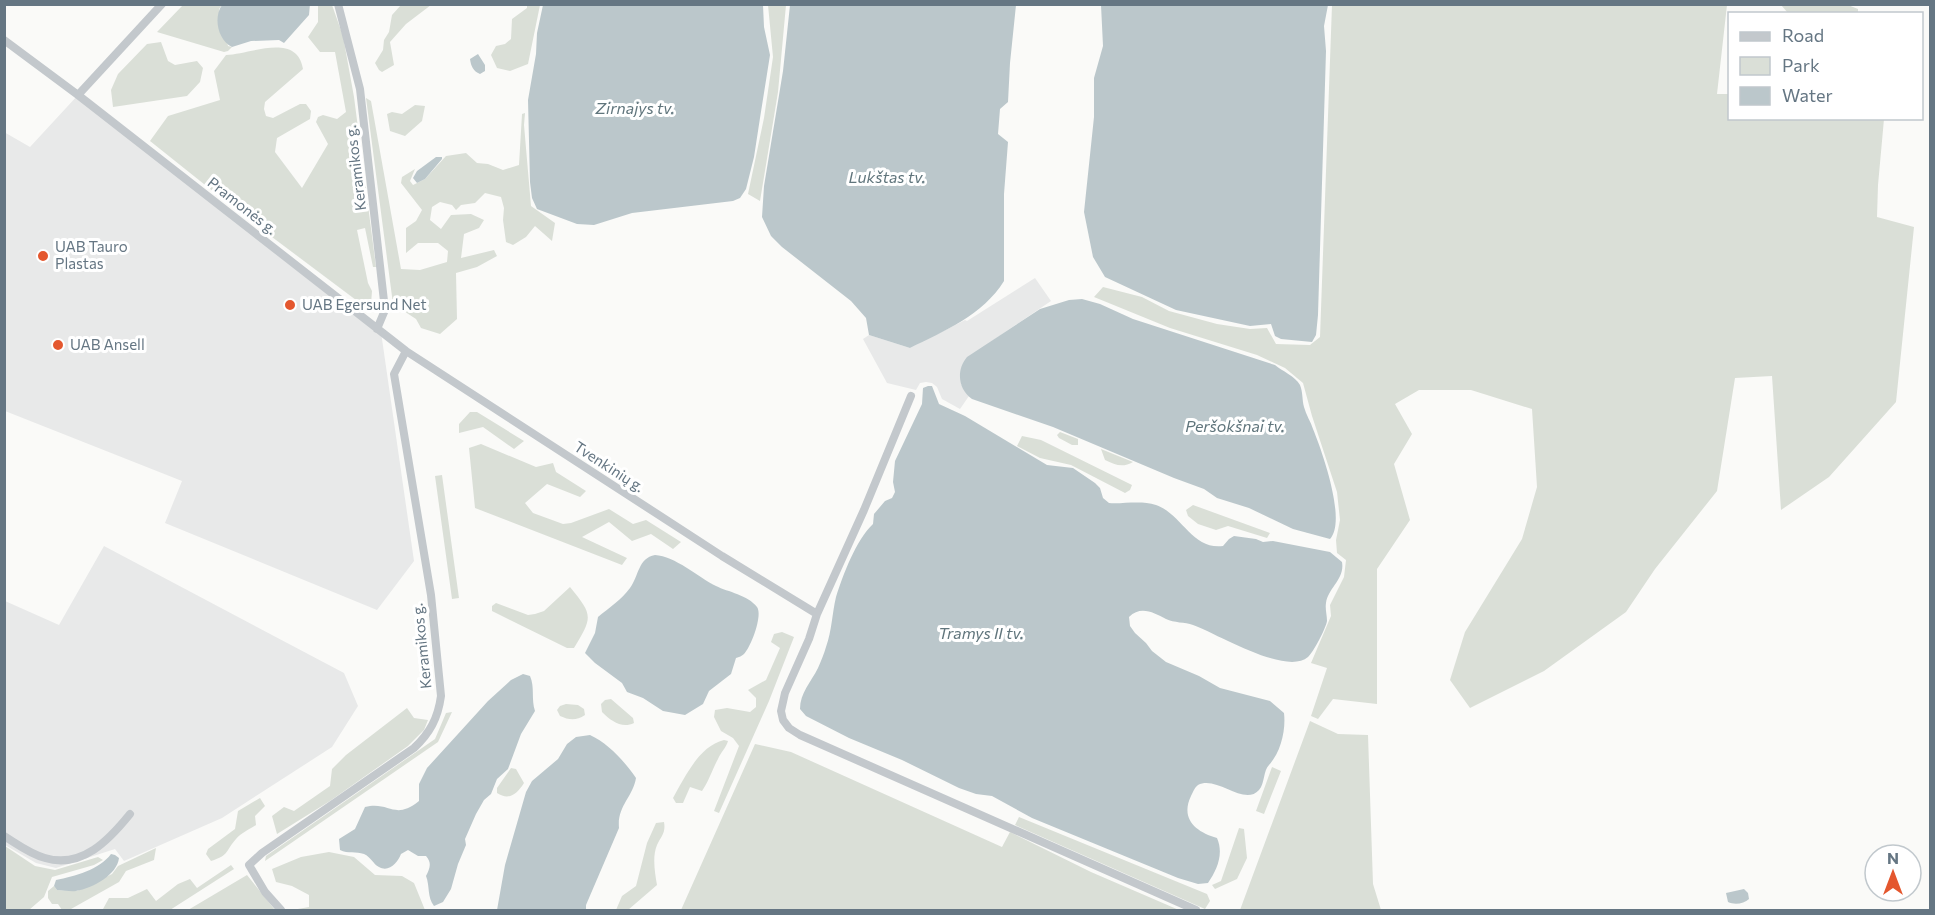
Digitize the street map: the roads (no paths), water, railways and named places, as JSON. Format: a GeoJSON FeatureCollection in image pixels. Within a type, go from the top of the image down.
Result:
{"type":"FeatureCollection","features":[{"type":"Feature","properties":{"kind":"street"},"geometry":{"type":"LineString","coordinates":[[78,95],[162,4]]}},
{"type":"Feature","properties":{"kind":"street","name":"Keramikos g."},"geometry":{"type":"LineString","coordinates":[[338,4],[355,69],[365,126],[385,310],[377,329]]}},
{"type":"Feature","properties":{"kind":"street","name":"Pramonės g."},"geometry":{"type":"LineString","coordinates":[[4,40],[78,95],[390,339]]}},
{"type":"Feature","properties":{"kind":"street","name":"Tvenkinių g."},"geometry":{"type":"LineString","coordinates":[[390,339],[722,556],[817,614]]}},
{"type":"Feature","properties":{"kind":"street","name":"Keramikos g."},"geometry":{"type":"LineString","coordinates":[[281,910],[265,892],[249,865],[262,852],[414,748],[429,732],[439,710],[441,696],[431,595],[394,374],[406,351]]}},
{"type":"Feature","properties":{"kind":"street"},"geometry":{"type":"LineString","coordinates":[[911,396],[785,693],[781,711],[783,720],[789,728],[800,735],[1196,910]]}},
{"type":"Feature","properties":{"kind":"street"},"geometry":{"type":"LineString","coordinates":[[4,836],[29,852],[45,858],[72,860],[87,854],[110,837],[130,814]]}},
{"type":"Feature","properties":{"kind":"water"},"geometry":{"type":"Polygon","coordinates":[[[310,4],[309,15],[284,43],[279,40],[251,41],[232,47],[223,39],[218,28],[219,10],[222,5],[310,4]]]}},
{"type":"Feature","properties":{"kind":"water","name":"Zirnajys tv."},"geometry":{"type":"Polygon","coordinates":[[[543,5],[763,5],[764,27],[770,55],[754,157],[746,189],[740,198],[733,201],[632,213],[594,225],[577,224],[537,209],[532,198],[530,182],[528,100],[543,5]]]}},
{"type":"Feature","properties":{"kind":"water","name":"Lukštas tv."},"geometry":{"type":"Polygon","coordinates":[[[790,5],[1016,5],[1008,102],[1000,109],[998,134],[1008,142],[1004,194],[1004,281],[974,313],[910,348],[869,335],[866,318],[851,301],[782,247],[771,236],[762,217],[764,186],[783,71],[790,5]]]}},
{"type":"Feature","properties":{"kind":"water"},"geometry":{"type":"Polygon","coordinates":[[[1101,5],[1328,5],[1324,26],[1326,51],[1318,315],[1316,335],[1312,342],[1281,339],[1275,336],[1271,324],[1250,326],[1176,310],[1105,277],[1093,257],[1084,212],[1094,117],[1094,78],[1103,46],[1101,5]]]}},
{"type":"Feature","properties":{"kind":"water"},"geometry":{"type":"Polygon","coordinates":[[[478,54],[485,65],[485,71],[480,74],[473,68],[470,59],[478,54]]]}},
{"type":"Feature","properties":{"kind":"water"},"geometry":{"type":"Polygon","coordinates":[[[436,157],[442,157],[442,159],[425,179],[417,183],[413,178],[417,171],[436,157]]]}},
{"type":"Feature","properties":{"kind":"water","name":"Peršokšnai tv."},"geometry":{"type":"Polygon","coordinates":[[[1082,299],[1100,304],[1133,319],[1275,365],[1295,379],[1300,385],[1303,404],[1322,453],[1331,486],[1336,517],[1335,530],[1330,539],[1293,529],[1249,508],[1217,498],[1204,489],[1053,427],[972,399],[967,395],[961,385],[960,373],[967,357],[1040,309],[1069,300],[1082,299]]]}},
{"type":"Feature","properties":{"kind":"water","name":"Tramys II tv."},"geometry":{"type":"Polygon","coordinates":[[[932,386],[939,404],[965,416],[1047,465],[1073,468],[1095,483],[1100,488],[1103,498],[1109,503],[1138,502],[1156,505],[1173,516],[1203,543],[1223,546],[1234,536],[1263,542],[1273,541],[1330,552],[1342,562],[1339,578],[1327,598],[1327,621],[1324,629],[1310,655],[1298,661],[1269,658],[1193,625],[1169,620],[1148,611],[1138,611],[1129,617],[1130,626],[1135,633],[1166,662],[1220,688],[1270,701],[1284,713],[1280,747],[1267,768],[1259,790],[1246,795],[1205,783],[1198,785],[1191,796],[1187,811],[1189,818],[1197,828],[1217,838],[1219,844],[1218,862],[1208,883],[1198,884],[1178,878],[1032,818],[992,796],[976,794],[959,788],[902,760],[849,738],[806,716],[800,709],[804,693],[825,650],[836,597],[846,568],[861,539],[873,524],[874,514],[885,501],[892,498],[895,492],[893,482],[895,461],[922,404],[923,388],[932,386]]]}},
{"type":"Feature","properties":{"kind":"water"},"geometry":{"type":"Polygon","coordinates":[[[655,555],[670,559],[716,586],[738,594],[753,603],[758,611],[753,638],[744,654],[736,658],[731,674],[709,691],[703,704],[685,715],[663,711],[643,698],[627,692],[622,683],[585,653],[595,633],[598,617],[627,592],[645,560],[655,555]]]}},
{"type":"Feature","properties":{"kind":"water"},"geometry":{"type":"Polygon","coordinates":[[[523,674],[530,676],[535,711],[521,734],[508,769],[497,779],[491,794],[484,800],[476,814],[465,839],[466,845],[451,889],[443,902],[434,906],[430,899],[426,876],[430,863],[426,856],[418,856],[408,850],[401,854],[393,866],[386,869],[377,866],[364,854],[340,850],[339,839],[355,829],[365,807],[380,806],[404,810],[419,801],[419,784],[427,768],[488,701],[511,680],[523,674]]]}},
{"type":"Feature","properties":{"kind":"water"},"geometry":{"type":"Polygon","coordinates":[[[590,735],[616,754],[636,778],[620,814],[619,828],[586,905],[586,910],[497,910],[505,865],[526,792],[532,781],[558,759],[567,744],[576,737],[590,735]]]}},
{"type":"Feature","properties":{"kind":"water"},"geometry":{"type":"Polygon","coordinates":[[[111,854],[119,858],[117,864],[109,875],[97,884],[74,891],[57,890],[54,886],[56,880],[93,868],[111,854]]]}},
{"type":"Feature","properties":{"kind":"water"},"geometry":{"type":"Polygon","coordinates":[[[1744,889],[1749,899],[1739,904],[1728,902],[1726,893],[1744,889]]]}},
{"type":"Feature","properties":{"kind":"place","name":"UAB Tauro Plastas"},"geometry":{"type":"Point","coordinates":[43,256]}},
{"type":"Feature","properties":{"kind":"place","name":"UAB Egersund Net"},"geometry":{"type":"Point","coordinates":[290,305]}},
{"type":"Feature","properties":{"kind":"place","name":"UAB Ansell"},"geometry":{"type":"Point","coordinates":[58,345]}}]}
